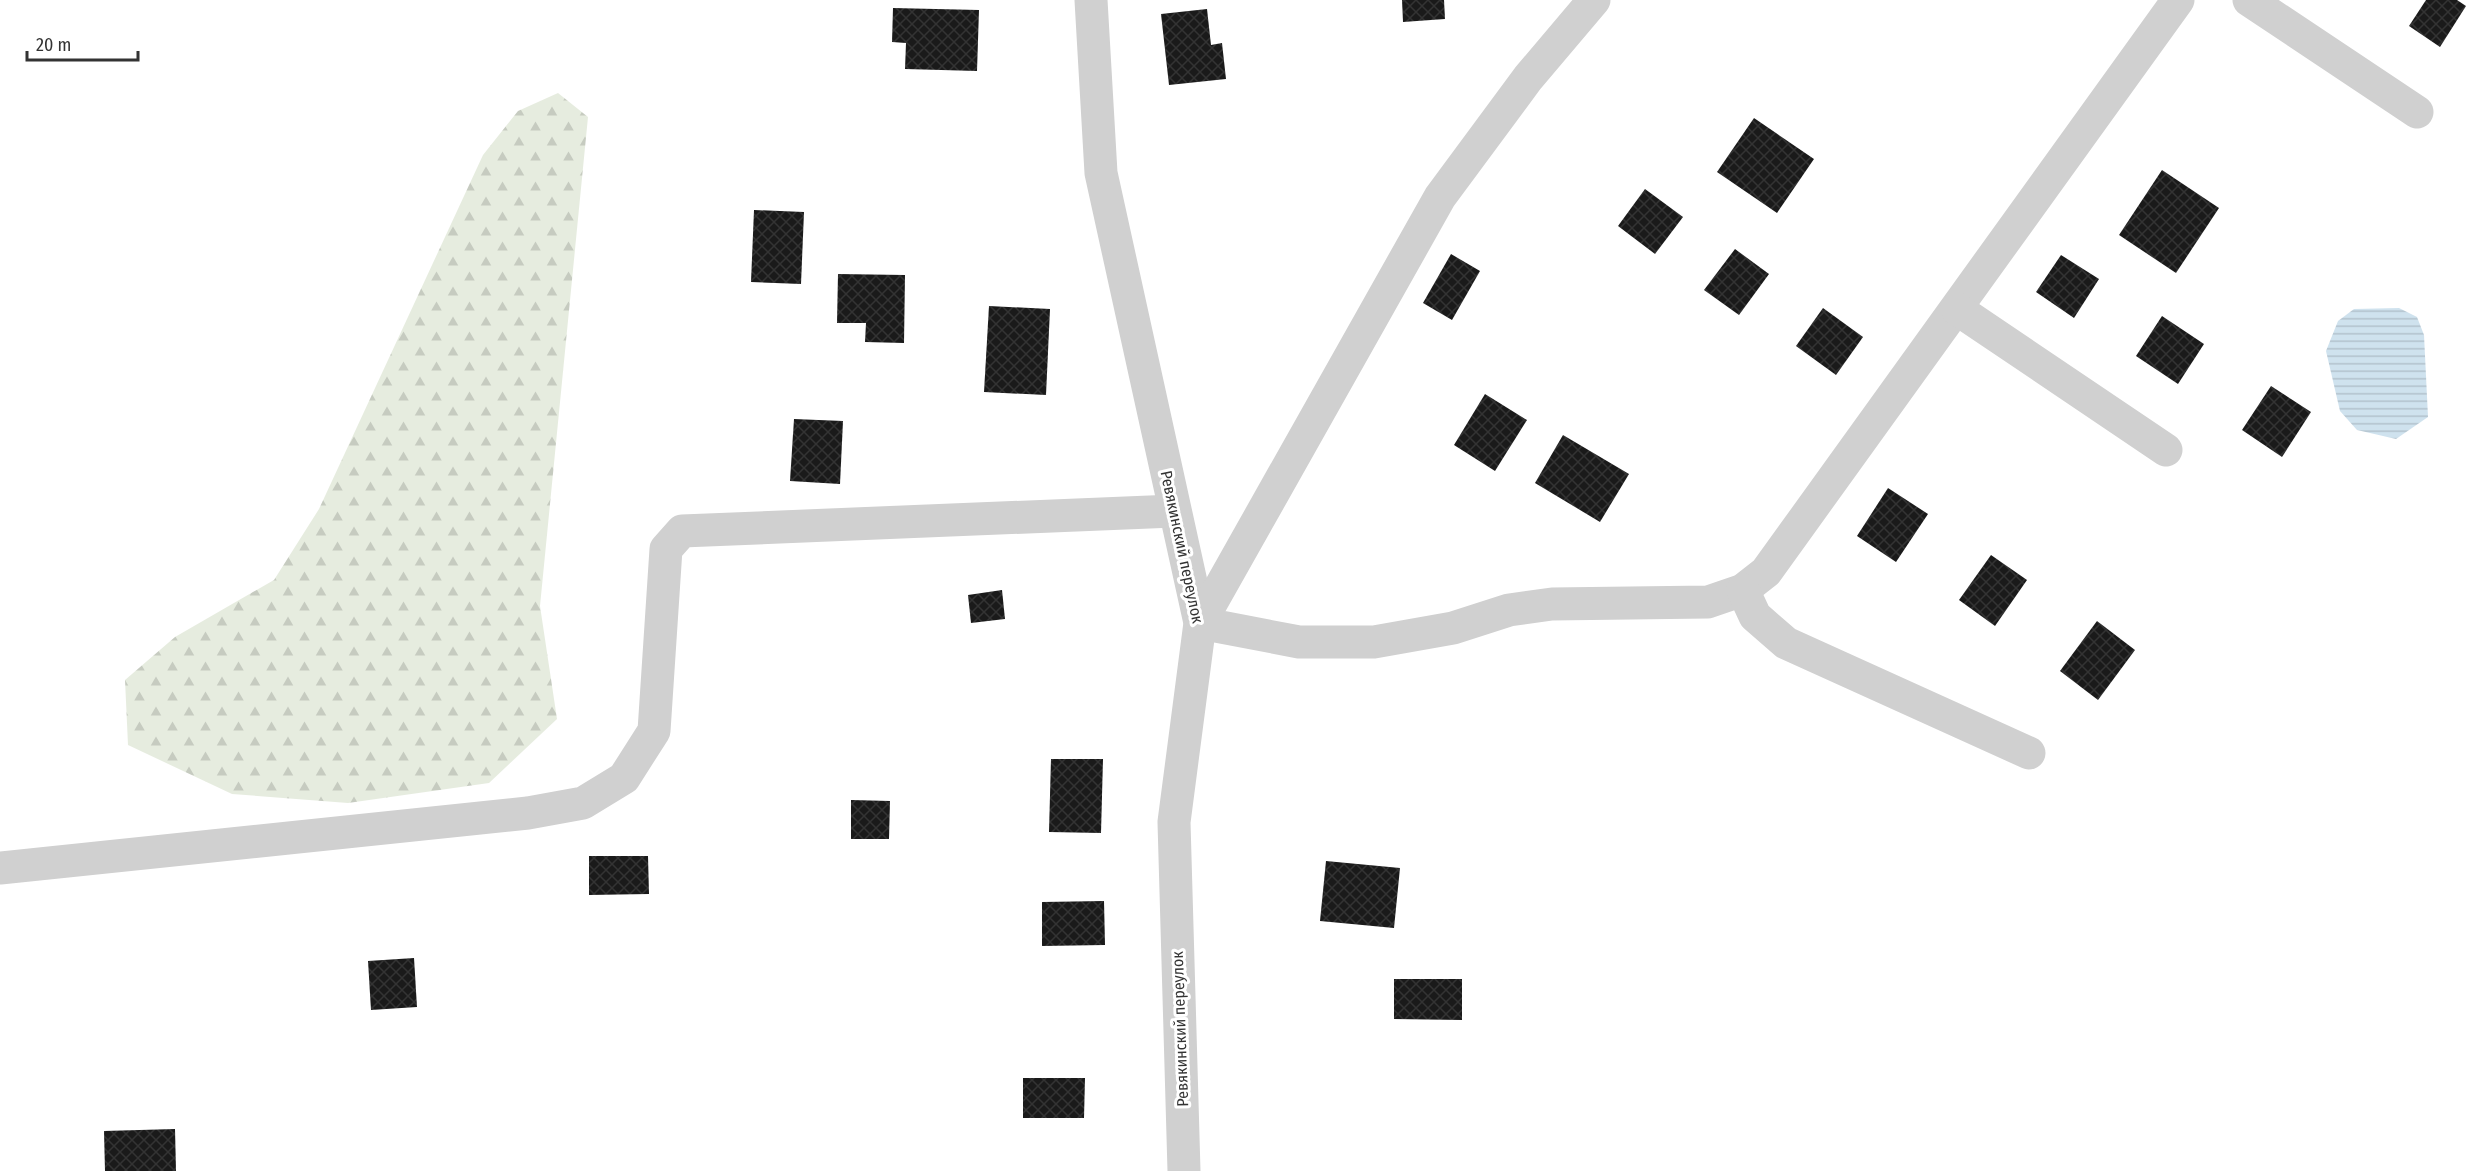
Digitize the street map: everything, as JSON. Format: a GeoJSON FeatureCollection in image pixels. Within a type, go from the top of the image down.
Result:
{"type":"FeatureCollection","features":[{"type":"Feature","properties":{"kind":"street","name":"Ревякинский переулок"},"geometry":{"type":"LineString","coordinates":[[1090,0],[1101,173],[1200,623],[1174,822],[1184,1171]]}},
{"type":"Feature","properties":{"kind":"street"},"geometry":{"type":"LineString","coordinates":[[1594,0],[1528,78],[1440,196],[1200,623],[1299,642],[1374,642],[1453,628],[1509,610],[1552,604],[1708,602],[1743,590],[1767,572],[2178,0]]}},
{"type":"Feature","properties":{"kind":"street"},"geometry":{"type":"LineString","coordinates":[[2249,0],[2417,112]]}},
{"type":"Feature","properties":{"kind":"street"},"geometry":{"type":"LineString","coordinates":[[1957,309],[2166,450]]}},
{"type":"Feature","properties":{"kind":"street"},"geometry":{"type":"LineString","coordinates":[[0,868],[67,863],[516,814],[583,803],[624,778],[654,731],[666,549],[682,531],[1174,511]]}},
{"type":"Feature","properties":{"kind":"street"},"geometry":{"type":"LineString","coordinates":[[1743,590],[1755,616],[1786,643],[2029,753]]}},
{"type":"Feature","properties":{"kind":"green space"},"geometry":{"type":"Polygon","coordinates":[[[558,93],[588,117],[540,606],[557,719],[489,783],[348,803],[232,794],[128,745],[125,680],[175,637],[274,580],[319,509],[483,155],[518,111],[558,93]]]}},
{"type":"Feature","properties":{"kind":"water"},"geometry":{"type":"Polygon","coordinates":[[[2399,308],[2417,317],[2424,335],[2428,417],[2396,439],[2357,430],[2340,411],[2326,351],[2338,321],[2354,309],[2399,308]]]}},
{"type":"Feature","properties":{"kind":"building"},"geometry":{"type":"Polygon","coordinates":[[[1402,0],[1444,0],[1445,19],[1403,22],[1402,0]]]}},
{"type":"Feature","properties":{"kind":"building"},"geometry":{"type":"Polygon","coordinates":[[[2426,0],[2457,0],[2466,6],[2440,47],[2409,26],[2426,0]]]}},
{"type":"Feature","properties":{"kind":"building"},"geometry":{"type":"Polygon","coordinates":[[[893,8],[979,10],[977,71],[905,69],[906,43],[892,42],[893,8]]]}},
{"type":"Feature","properties":{"kind":"building"},"geometry":{"type":"Polygon","coordinates":[[[1207,9],[1211,45],[1222,43],[1226,79],[1169,85],[1161,14],[1207,9]]]}},
{"type":"Feature","properties":{"kind":"building"},"geometry":{"type":"Polygon","coordinates":[[[1754,118],[1814,159],[1777,213],[1717,172],[1754,118]]]}},
{"type":"Feature","properties":{"kind":"building"},"geometry":{"type":"Polygon","coordinates":[[[2162,170],[2219,208],[2176,273],[2119,235],[2162,170]]]}},
{"type":"Feature","properties":{"kind":"building"},"geometry":{"type":"Polygon","coordinates":[[[1645,189],[1683,217],[1655,254],[1618,226],[1645,189]]]}},
{"type":"Feature","properties":{"kind":"building"},"geometry":{"type":"Polygon","coordinates":[[[754,210],[804,212],[801,284],[751,282],[754,210]]]}},
{"type":"Feature","properties":{"kind":"building"},"geometry":{"type":"Polygon","coordinates":[[[1735,249],[1769,274],[1739,315],[1704,290],[1735,249]]]}},
{"type":"Feature","properties":{"kind":"building"},"geometry":{"type":"Polygon","coordinates":[[[1451,254],[1480,271],[1452,320],[1423,303],[1451,254]]]}},
{"type":"Feature","properties":{"kind":"building"},"geometry":{"type":"Polygon","coordinates":[[[2061,255],[2099,279],[2074,318],[2036,292],[2061,255]]]}},
{"type":"Feature","properties":{"kind":"building"},"geometry":{"type":"Polygon","coordinates":[[[838,274],[905,275],[904,343],[865,342],[866,323],[837,323],[838,274]]]}},
{"type":"Feature","properties":{"kind":"building"},"geometry":{"type":"Polygon","coordinates":[[[989,306],[1050,309],[1046,395],[984,392],[989,306]]]}},
{"type":"Feature","properties":{"kind":"building"},"geometry":{"type":"Polygon","coordinates":[[[1823,308],[1863,337],[1836,375],[1796,346],[1823,308]]]}},
{"type":"Feature","properties":{"kind":"building"},"geometry":{"type":"Polygon","coordinates":[[[2162,316],[2204,344],[2178,384],[2136,356],[2162,316]]]}},
{"type":"Feature","properties":{"kind":"building"},"geometry":{"type":"Polygon","coordinates":[[[2271,386],[2311,412],[2282,457],[2242,430],[2271,386]]]}},
{"type":"Feature","properties":{"kind":"building"},"geometry":{"type":"Polygon","coordinates":[[[1485,394],[1527,420],[1495,471],[1454,445],[1485,394]]]}},
{"type":"Feature","properties":{"kind":"building"},"geometry":{"type":"Polygon","coordinates":[[[794,419],[843,421],[840,484],[790,481],[794,419]]]}},
{"type":"Feature","properties":{"kind":"building"},"geometry":{"type":"Polygon","coordinates":[[[1563,435],[1629,474],[1600,522],[1535,483],[1563,435]]]}},
{"type":"Feature","properties":{"kind":"building"},"geometry":{"type":"Polygon","coordinates":[[[1888,488],[1928,514],[1896,562],[1857,536],[1888,488]]]}},
{"type":"Feature","properties":{"kind":"building"},"geometry":{"type":"Polygon","coordinates":[[[1991,555],[2027,580],[1995,626],[1959,600],[1991,555]]]}},
{"type":"Feature","properties":{"kind":"building"},"geometry":{"type":"Polygon","coordinates":[[[1002,590],[1005,619],[971,623],[968,595],[1002,590]]]}},
{"type":"Feature","properties":{"kind":"building"},"geometry":{"type":"Polygon","coordinates":[[[2097,621],[2135,650],[2098,700],[2060,671],[2097,621]]]}},
{"type":"Feature","properties":{"kind":"building"},"geometry":{"type":"Polygon","coordinates":[[[1051,759],[1103,759],[1101,833],[1049,832],[1051,759]]]}},
{"type":"Feature","properties":{"kind":"building"},"geometry":{"type":"Polygon","coordinates":[[[851,800],[890,801],[889,839],[851,839],[851,800]]]}},
{"type":"Feature","properties":{"kind":"building"},"geometry":{"type":"Polygon","coordinates":[[[589,856],[648,856],[649,894],[589,895],[589,856]]]}},
{"type":"Feature","properties":{"kind":"building"},"geometry":{"type":"Polygon","coordinates":[[[1326,861],[1400,868],[1394,928],[1320,921],[1326,861]]]}},
{"type":"Feature","properties":{"kind":"building"},"geometry":{"type":"Polygon","coordinates":[[[1104,901],[1105,945],[1042,946],[1042,902],[1104,901]]]}},
{"type":"Feature","properties":{"kind":"building"},"geometry":{"type":"Polygon","coordinates":[[[414,958],[417,1007],[371,1010],[368,961],[414,958]]]}},
{"type":"Feature","properties":{"kind":"building"},"geometry":{"type":"Polygon","coordinates":[[[1394,979],[1462,979],[1462,1020],[1394,1019],[1394,979]]]}},
{"type":"Feature","properties":{"kind":"building"},"geometry":{"type":"Polygon","coordinates":[[[1023,1078],[1085,1078],[1084,1118],[1023,1118],[1023,1078]]]}},
{"type":"Feature","properties":{"kind":"building"},"geometry":{"type":"Polygon","coordinates":[[[175,1129],[176,1171],[105,1171],[104,1131],[175,1129]]]}}]}
